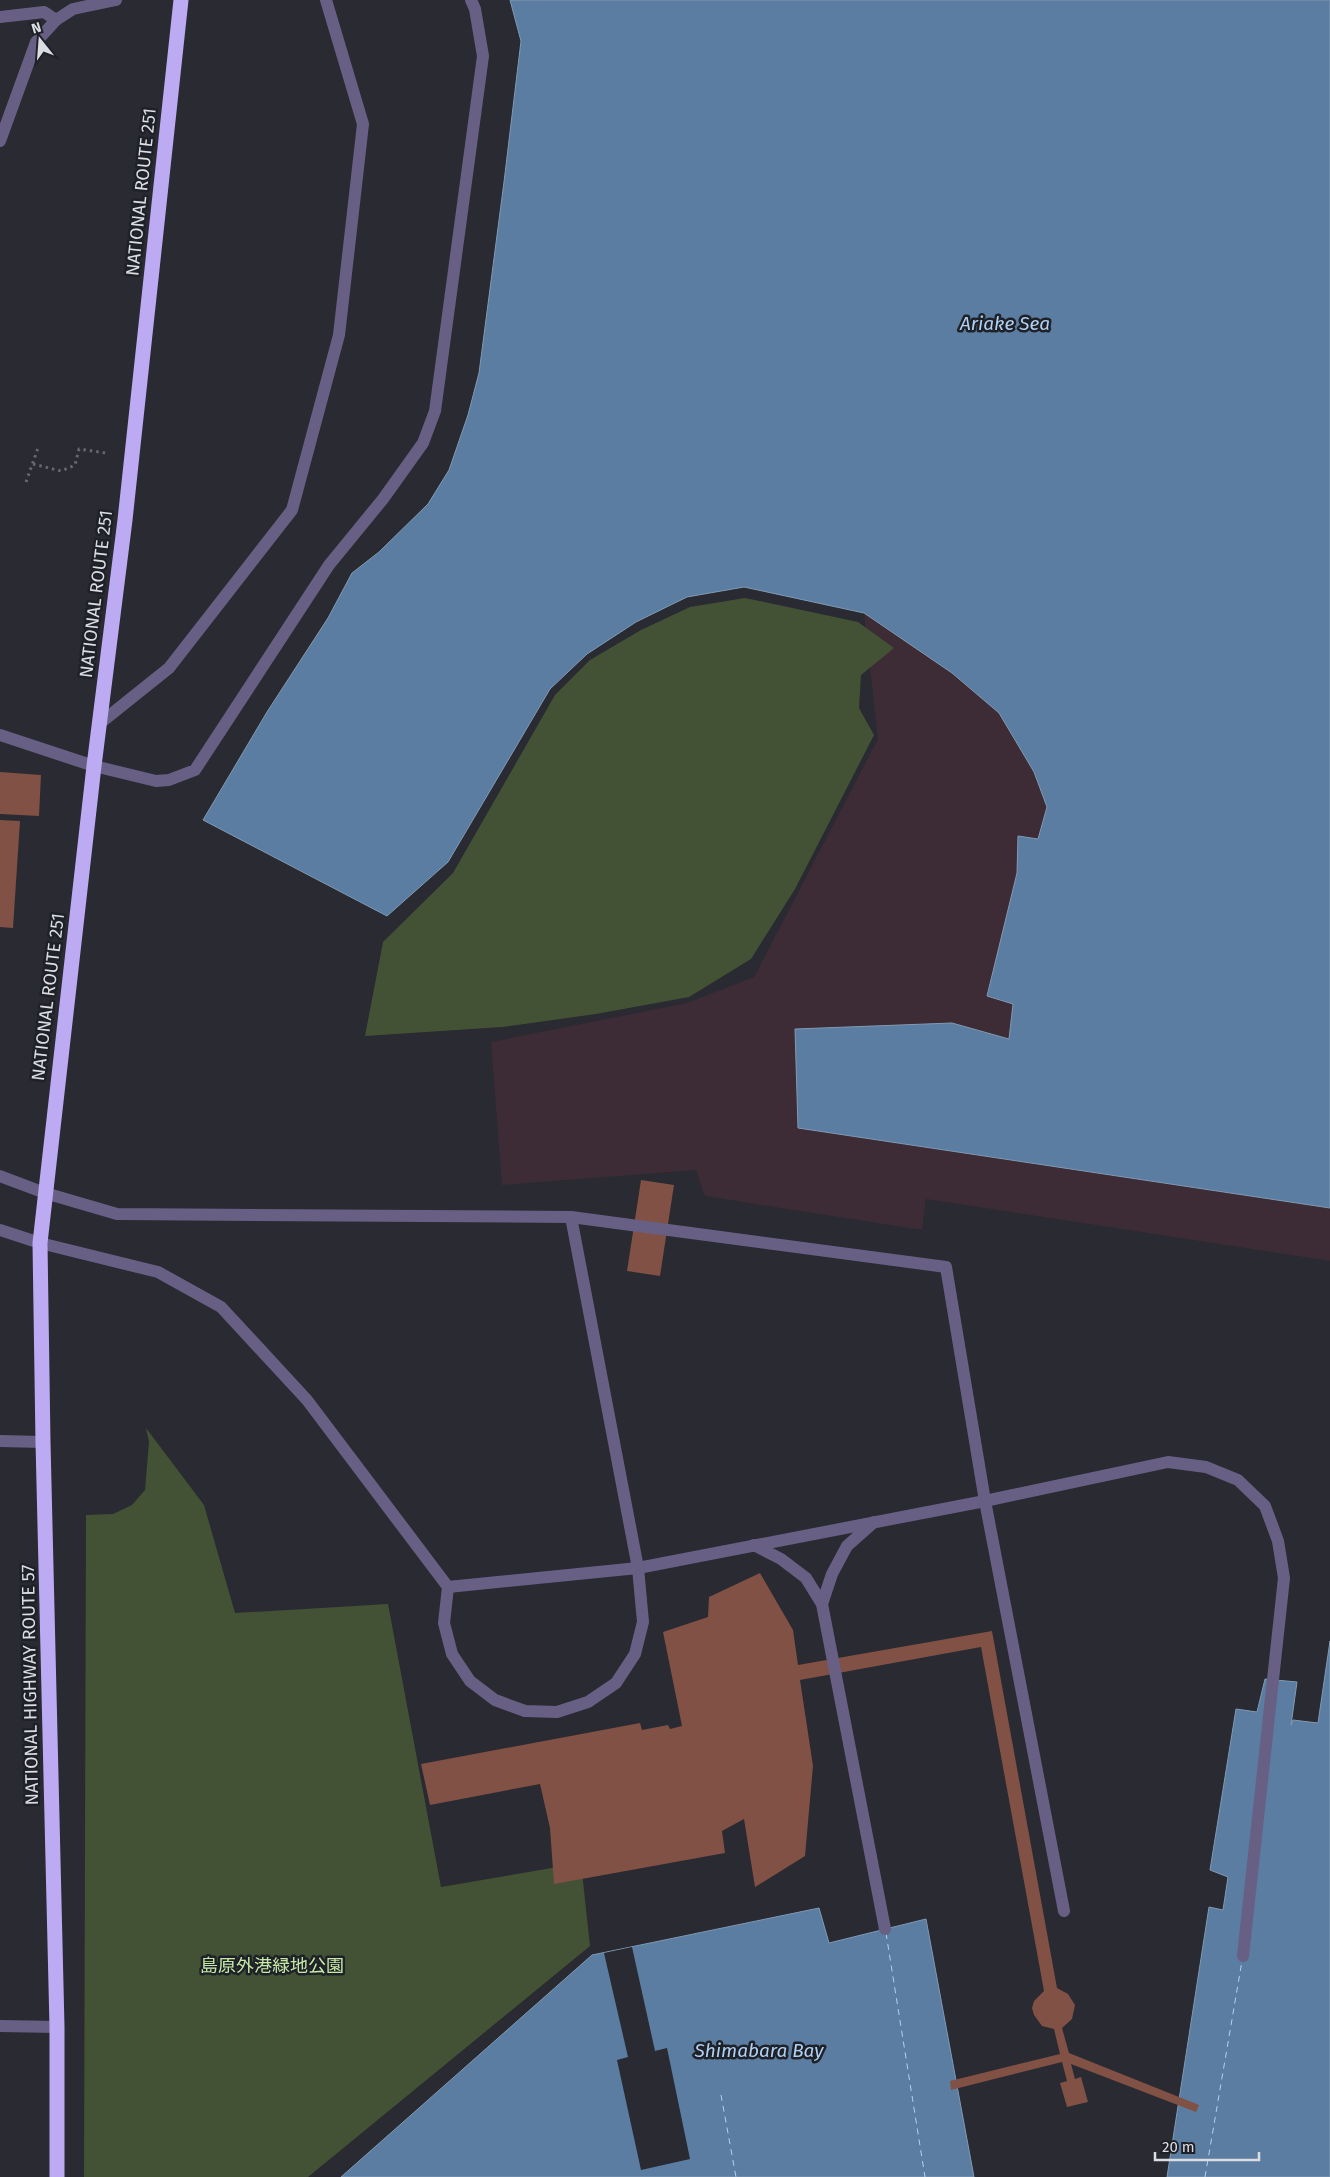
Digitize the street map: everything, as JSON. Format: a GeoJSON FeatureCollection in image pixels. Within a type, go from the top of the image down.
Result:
{"type":"FeatureCollection","features":[{"type":"Feature","properties":{"kind":"highway","name":"NATIONAL ROUTE 251"},"geometry":{"type":"LineString","coordinates":[[45,1193],[94,766],[125,520],[181,0]]}},
{"type":"Feature","properties":{"kind":"highway","name":"NATIONAL HIGHWAY ROUTE 57"},"geometry":{"type":"LineString","coordinates":[[45,1193],[40,1242],[57,2026],[57,2177]]}},
{"type":"Feature","properties":{"kind":"street"},"geometry":{"type":"LineString","coordinates":[[0,141],[36,42],[72,4],[116,0]]}},
{"type":"Feature","properties":{"kind":"street"},"geometry":{"type":"LineString","coordinates":[[99,724],[169,668],[292,510],[339,335],[362,124],[326,0]]}},
{"type":"Feature","properties":{"kind":"street"},"geometry":{"type":"LineString","coordinates":[[0,735],[94,766],[156,781],[169,780],[195,770],[329,565],[383,499],[423,443],[434,411],[483,56],[475,9],[471,0]]}},
{"type":"Feature","properties":{"kind":"street"},"geometry":{"type":"LineString","coordinates":[[0,17],[44,12],[56,20]]}},
{"type":"Feature","properties":{"kind":"street"},"geometry":{"type":"LineString","coordinates":[[0,1176],[45,1193],[117,1214],[571,1217],[946,1266],[985,1501],[1064,1911]]}},
{"type":"Feature","properties":{"kind":"street"},"geometry":{"type":"LineString","coordinates":[[0,1230],[158,1272],[221,1307],[307,1400],[448,1587],[444,1623],[452,1654],[470,1681],[495,1700],[525,1712],[557,1712],[588,1702],[616,1682],[635,1654],[644,1622],[638,1568],[571,1217]]}},
{"type":"Feature","properties":{"kind":"street"},"geometry":{"type":"LineString","coordinates":[[0,1441],[43,1442]]}},
{"type":"Feature","properties":{"kind":"street"},"geometry":{"type":"LineString","coordinates":[[448,1587],[638,1568],[985,1501],[1168,1462],[1206,1467],[1238,1480],[1265,1506],[1278,1541],[1284,1578],[1243,1956]]}},
{"type":"Feature","properties":{"kind":"street"},"geometry":{"type":"LineString","coordinates":[[822,1604],[832,1574],[848,1546],[874,1522]]}},
{"type":"Feature","properties":{"kind":"street"},"geometry":{"type":"LineString","coordinates":[[754,1545],[781,1559],[806,1578],[822,1604],[885,1929]]}},
{"type":"Feature","properties":{"kind":"street"},"geometry":{"type":"LineString","coordinates":[[0,2026],[57,2026]]}},
{"type":"Feature","properties":{"kind":"path"},"geometry":{"type":"LineString","coordinates":[[26,482],[38,448]]}},
{"type":"Feature","properties":{"kind":"path"},"geometry":{"type":"LineString","coordinates":[[33,464],[61,471],[75,465],[79,450],[132,456]]}},
{"type":"Feature","properties":{"kind":"shaded area"},"geometry":{"type":"Polygon","coordinates":[[[864,613],[952,673],[999,713],[1034,772],[1047,807],[1038,840],[1018,837],[1017,873],[987,996],[1013,1004],[1009,1039],[952,1023],[798,1128],[1330,1208],[1330,1261],[926,1199],[922,1230],[705,1196],[696,1170],[502,1185],[491,1042],[687,1003],[754,977],[878,739],[864,613]]]}},
{"type":"Feature","properties":{"kind":"green space"},"geometry":{"type":"Polygon","coordinates":[[[745,598],[858,622],[894,648],[861,675],[859,708],[874,735],[795,889],[751,959],[689,997],[596,1014],[502,1027],[365,1036],[383,942],[453,873],[555,695],[590,660],[641,630],[690,607],[745,598]]]}},
{"type":"Feature","properties":{"kind":"green space","name":"島原外港緑地公園"},"geometry":{"type":"Polygon","coordinates":[[[146,1428],[204,1505],[235,1613],[388,1604],[441,1887],[581,1863],[590,1946],[308,2177],[84,2177],[86,1515],[113,1514],[132,1505],[145,1490],[149,1442],[146,1428]]]}},
{"type":"Feature","properties":{"kind":"water","name":"Ariake Sea"},"geometry":{"type":"Polygon","coordinates":[[[510,0],[1330,0],[1330,1208],[798,1128],[795,1029],[952,1023],[1009,1039],[1013,1004],[987,996],[1017,873],[1018,836],[1038,839],[1047,807],[1034,772],[999,713],[952,673],[864,613],[744,587],[687,597],[636,622],[587,654],[550,689],[448,862],[387,916],[203,820],[267,712],[328,618],[352,573],[379,552],[428,504],[449,470],[468,415],[479,373],[504,182],[521,41],[510,0]]]}},
{"type":"Feature","properties":{"kind":"water"},"geometry":{"type":"Polygon","coordinates":[[[1330,1641],[1330,2177],[1167,2177],[1209,1907],[1223,1910],[1228,1877],[1210,1870],[1236,1709],[1257,1712],[1265,1679],[1297,1682],[1291,1725],[1293,1720],[1318,1723],[1330,1641]]]}},
{"type":"Feature","properties":{"kind":"water","name":"Shimabara Bay"},"geometry":{"type":"Polygon","coordinates":[[[819,1908],[829,1943],[926,1919],[974,2177],[341,2177],[592,1955],[819,1908]]]}},
{"type":"Feature","properties":{"kind":"pier"},"geometry":{"type":"Polygon","coordinates":[[[632,1947],[655,2051],[667,2048],[690,2159],[641,2170],[617,2060],[628,2057],[604,1953],[632,1947]]]}},
{"type":"Feature","properties":{"kind":"building"},"geometry":{"type":"Polygon","coordinates":[[[0,772],[41,775],[39,816],[0,814],[0,772]]]}},
{"type":"Feature","properties":{"kind":"building"},"geometry":{"type":"Polygon","coordinates":[[[0,820],[20,821],[13,928],[0,927],[0,820]]]}},
{"type":"Feature","properties":{"kind":"building"},"geometry":{"type":"Polygon","coordinates":[[[641,1180],[674,1185],[660,1276],[627,1271],[641,1180]]]}},
{"type":"Feature","properties":{"kind":"building"},"geometry":{"type":"Polygon","coordinates":[[[760,1573],[793,1630],[798,1665],[992,1631],[1057,1988],[1068,1994],[1075,2005],[1072,2019],[1062,2028],[1069,2053],[1199,2105],[1196,2112],[1071,2064],[1075,2079],[1081,2077],[1088,2102],[1067,2107],[1060,2083],[1067,2081],[1062,2062],[951,2090],[950,2081],[1060,2054],[1054,2029],[1042,2026],[1034,2015],[1032,2008],[1034,2001],[1044,1991],[981,1647],[800,1680],[813,1766],[805,1856],[755,1887],[744,1819],[722,1831],[725,1853],[554,1884],[550,1828],[540,1784],[430,1805],[421,1764],[640,1723],[642,1730],[668,1725],[670,1729],[682,1726],[663,1632],[708,1617],[709,1597],[760,1573]]]}},
{"type":"Feature","properties":{"kind":"ferry route"},"geometry":{"type":"LineString","coordinates":[[886,1933],[925,2177]]}},
{"type":"Feature","properties":{"kind":"ferry route"},"geometry":{"type":"LineString","coordinates":[[1205,2177],[1242,1961]]}},
{"type":"Feature","properties":{"kind":"ferry route"},"geometry":{"type":"LineString","coordinates":[[721,2095],[736,2177]]}}]}
